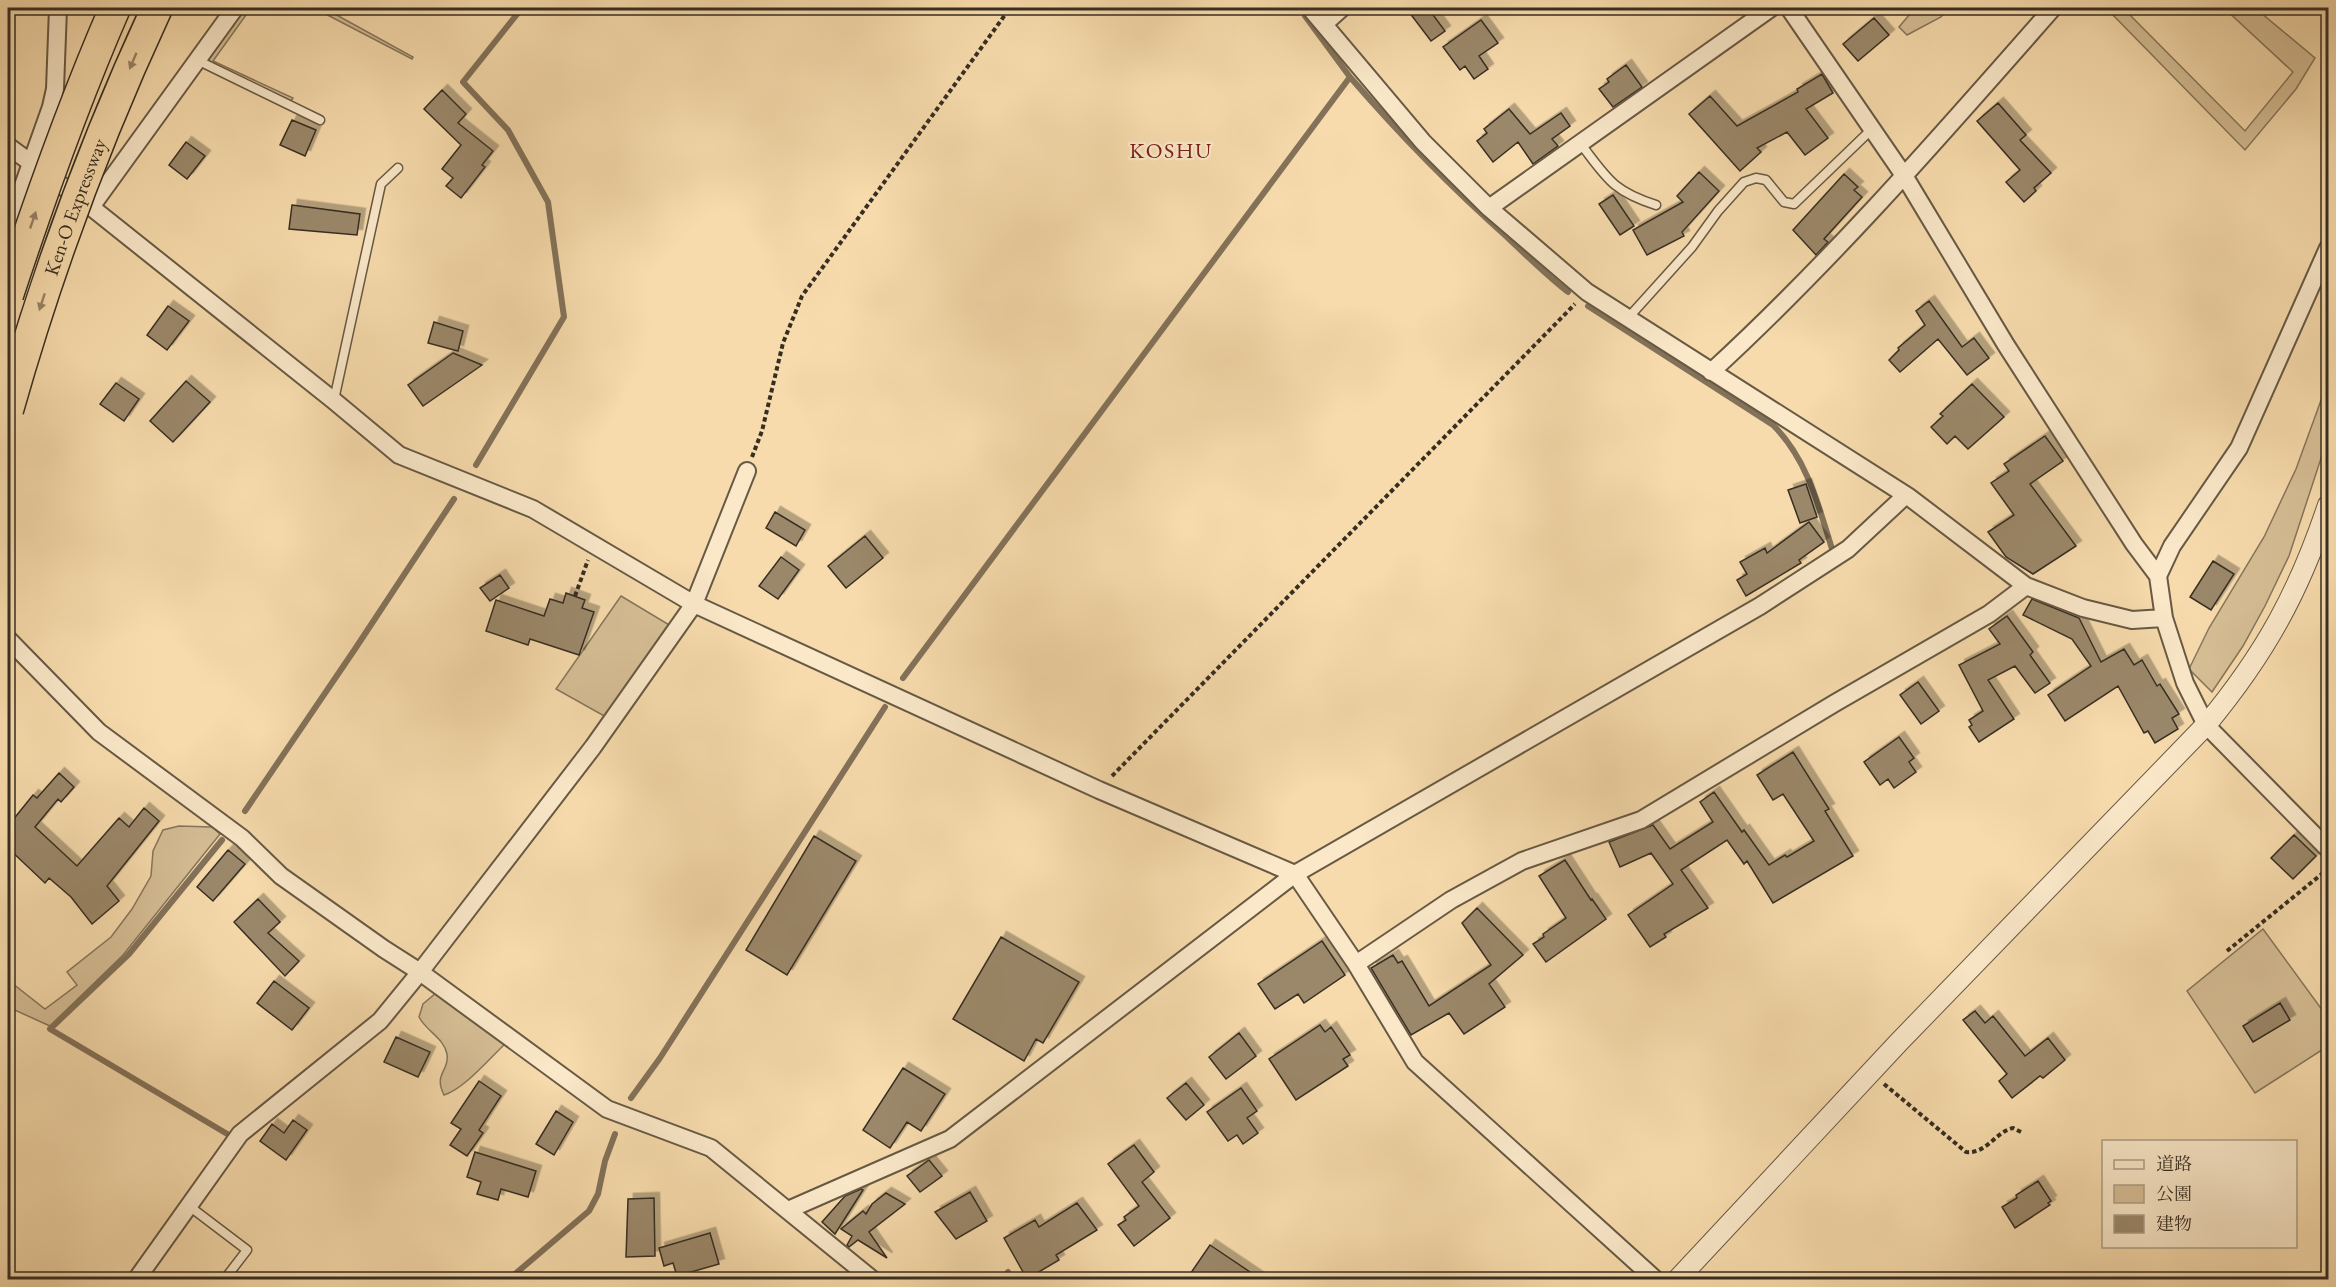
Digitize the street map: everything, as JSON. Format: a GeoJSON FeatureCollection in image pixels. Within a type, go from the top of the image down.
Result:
{"type":"FeatureCollection","features":[{"type":"Feature","properties":{"kind":"highway","name":"Ken-O Expressway"},"geometry":{"type":"LineString","coordinates":[[8,295],[59,147],[90,64],[115,8]]}},
{"type":"Feature","properties":{"kind":"highway","name":"Ken-O Expressway"},"geometry":{"type":"LineString","coordinates":[[8,410],[49,279],[98,144],[158,8]]}},
{"type":"Feature","properties":{"kind":"street"},"geometry":{"type":"LineString","coordinates":[[8,228],[55,89],[58,8]]}},
{"type":"Feature","properties":{"kind":"street"},"geometry":{"type":"LineString","coordinates":[[91,207],[235,8]]}},
{"type":"Feature","properties":{"kind":"street"},"geometry":{"type":"LineString","coordinates":[[1310,8],[1423,142],[1489,208],[1587,292],[1906,495],[2026,586],[2084,608],[2132,620],[2164,618]]}},
{"type":"Feature","properties":{"kind":"street"},"geometry":{"type":"LineString","coordinates":[[1324,24],[1342,8]]}},
{"type":"Feature","properties":{"kind":"street"},"geometry":{"type":"LineString","coordinates":[[1489,208],[1771,8]]}},
{"type":"Feature","properties":{"kind":"street"},"geometry":{"type":"LineString","coordinates":[[1789,8],[1905,177],[2006,345],[2134,544],[2158,576],[2164,618],[2185,683],[2206,725],[2328,849]]}},
{"type":"Feature","properties":{"kind":"street"},"geometry":{"type":"LineString","coordinates":[[1711,372],[1772,316],[1905,177],[2053,8]]}},
{"type":"Feature","properties":{"kind":"street"},"geometry":{"type":"LineString","coordinates":[[8,147],[91,207],[399,455],[533,509],[694,604],[1098,790],[1295,874],[1356,964],[1415,1062],[1656,1280]]}},
{"type":"Feature","properties":{"kind":"street"},"geometry":{"type":"LineString","coordinates":[[2158,576],[2172,546],[2239,448],[2328,248]]}},
{"type":"Feature","properties":{"kind":"street"},"geometry":{"type":"LineString","coordinates":[[136,1280],[240,1134],[380,1021],[593,747],[694,604],[747,471]]}},
{"type":"Feature","properties":{"kind":"street"},"geometry":{"type":"LineString","coordinates":[[788,1210],[950,1139],[1295,874],[1760,606],[1848,549],[1906,495]]}},
{"type":"Feature","properties":{"kind":"street"},"geometry":{"type":"LineString","coordinates":[[1677,1280],[1870,1072],[2206,725],[2247,674],[2280,621],[2300,583],[2328,505]]}},
{"type":"Feature","properties":{"kind":"street"},"geometry":{"type":"LineString","coordinates":[[1356,964],[1451,900],[1522,861],[1641,820],[1835,703],[1989,614],[2026,586]]}},
{"type":"Feature","properties":{"kind":"street"},"geometry":{"type":"LineString","coordinates":[[8,639],[99,732],[242,838],[281,876],[420,972],[607,1109],[711,1148],[873,1280]]}},
{"type":"Feature","properties":{"kind":"lane"},"geometry":{"type":"LineString","coordinates":[[197,60],[320,120]]}},
{"type":"Feature","properties":{"kind":"lane"},"geometry":{"type":"LineString","coordinates":[[1628,318],[1692,247],[1744,182],[1756,178],[1766,180],[1784,202],[1794,204],[1872,129]]}},
{"type":"Feature","properties":{"kind":"lane"},"geometry":{"type":"LineString","coordinates":[[1580,143],[1612,184],[1631,197],[1656,205]]}},
{"type":"Feature","properties":{"kind":"lane"},"geometry":{"type":"LineString","coordinates":[[333,400],[381,184],[398,168]]}},
{"type":"Feature","properties":{"kind":"lane"},"geometry":{"type":"LineString","coordinates":[[189,1206],[247,1250],[224,1280]]}},
{"type":"Feature","properties":{"kind":"path"},"geometry":{"type":"LineString","coordinates":[[747,471],[762,431],[783,343],[802,296],[1010,8]]}},
{"type":"Feature","properties":{"kind":"path"},"geometry":{"type":"LineString","coordinates":[[1098,790],[1587,292]]}},
{"type":"Feature","properties":{"kind":"path"},"geometry":{"type":"LineString","coordinates":[[575,596],[594,545]]}},
{"type":"Feature","properties":{"kind":"path"},"geometry":{"type":"LineString","coordinates":[[2227,951],[2328,869]]}},
{"type":"Feature","properties":{"kind":"path"},"geometry":{"type":"LineString","coordinates":[[1870,1072],[1966,1152],[1979,1152],[2006,1130],[2013,1128],[2021,1132]]}},
{"type":"Feature","properties":{"kind":"green space"},"geometry":{"type":"Polygon","coordinates":[[[244,8],[251,8],[213,61],[293,98],[291,101],[205,61],[244,8]]]}},
{"type":"Feature","properties":{"kind":"green space"},"geometry":{"type":"Polygon","coordinates":[[[314,8],[324,8],[413,57],[412,59],[314,8]]]}},
{"type":"Feature","properties":{"kind":"green space"},"geometry":{"type":"Polygon","coordinates":[[[1915,8],[1949,8],[1941,17],[1907,35],[1899,27],[1915,8]]]}},
{"type":"Feature","properties":{"kind":"green space"},"geometry":{"type":"Polygon","coordinates":[[[2092,8],[2123,8],[2245,131],[2293,72],[2224,8],[2255,8],[2315,58],[2296,89],[2245,150],[2108,10],[2102,14],[2092,8]]]}},
{"type":"Feature","properties":{"kind":"green space"},"geometry":{"type":"Polygon","coordinates":[[[2328,381],[2328,437],[2289,556],[2243,646],[2212,692],[2189,669],[2209,628],[2264,537],[2296,469],[2328,381]]]}},
{"type":"Feature","properties":{"kind":"green space"},"geometry":{"type":"Polygon","coordinates":[[[621,596],[671,626],[606,717],[556,689],[621,596]]]}},
{"type":"Feature","properties":{"kind":"green space"},"geometry":{"type":"Polygon","coordinates":[[[179,826],[212,827],[220,834],[123,955],[50,1026],[8,1007],[8,980],[45,1009],[77,985],[67,972],[111,937],[132,909],[151,876],[153,851],[163,830],[179,826]]]}},
{"type":"Feature","properties":{"kind":"green space"},"geometry":{"type":"Polygon","coordinates":[[[2263,929],[2328,1018],[2328,1046],[2255,1093],[2187,991],[2263,929]]]}},
{"type":"Feature","properties":{"kind":"green space"},"geometry":{"type":"Polygon","coordinates":[[[436,993],[505,1044],[460,1087],[444,1095],[440,1082],[447,1054],[439,1039],[419,1017],[423,1004],[436,993]]]}},
{"type":"Feature","properties":{"kind":"building"},"geometry":{"type":"Polygon","coordinates":[[[1406,8],[1428,8],[1445,31],[1431,41],[1406,8]]]}},
{"type":"Feature","properties":{"kind":"building"},"geometry":{"type":"Polygon","coordinates":[[[1874,18],[1889,35],[1858,61],[1843,44],[1874,18]]]}},
{"type":"Feature","properties":{"kind":"building"},"geometry":{"type":"Polygon","coordinates":[[[1481,20],[1498,43],[1479,56],[1488,69],[1474,79],[1465,66],[1460,70],[1443,47],[1481,20]]]}},
{"type":"Feature","properties":{"kind":"building"},"geometry":{"type":"Polygon","coordinates":[[[1626,65],[1642,87],[1613,107],[1599,89],[1609,82],[1607,79],[1626,65]]]}},
{"type":"Feature","properties":{"kind":"building"},"geometry":{"type":"Polygon","coordinates":[[[1822,74],[1833,93],[1806,109],[1828,138],[1805,155],[1787,132],[1757,148],[1761,152],[1740,171],[1689,114],[1710,96],[1737,126],[1798,92],[1797,89],[1822,74]]]}},
{"type":"Feature","properties":{"kind":"building"},"geometry":{"type":"Polygon","coordinates":[[[442,90],[466,114],[458,123],[493,151],[482,165],[485,167],[461,198],[446,186],[453,178],[442,169],[461,145],[424,109],[442,90]]]}},
{"type":"Feature","properties":{"kind":"building"},"geometry":{"type":"Polygon","coordinates":[[[1998,103],[2026,135],[2020,140],[2051,173],[2034,188],[2036,191],[2024,202],[2006,182],[2020,170],[1977,121],[1998,103]]]}},
{"type":"Feature","properties":{"kind":"building"},"geometry":{"type":"Polygon","coordinates":[[[1509,109],[1530,134],[1561,113],[1570,126],[1552,139],[1558,146],[1533,164],[1518,142],[1493,162],[1477,141],[1487,133],[1484,129],[1509,109]]]}},
{"type":"Feature","properties":{"kind":"building"},"geometry":{"type":"Polygon","coordinates":[[[292,120],[316,130],[305,156],[280,145],[292,120]]]}},
{"type":"Feature","properties":{"kind":"building"},"geometry":{"type":"Polygon","coordinates":[[[186,142],[205,156],[187,179],[169,165],[186,142]]]}},
{"type":"Feature","properties":{"kind":"building"},"geometry":{"type":"Polygon","coordinates":[[[1699,172],[1719,191],[1682,232],[1684,236],[1647,255],[1633,230],[1683,202],[1677,196],[1699,172]]]}},
{"type":"Feature","properties":{"kind":"building"},"geometry":{"type":"Polygon","coordinates":[[[1844,174],[1858,187],[1854,190],[1862,197],[1824,239],[1828,242],[1816,255],[1793,230],[1844,174]]]}},
{"type":"Feature","properties":{"kind":"building"},"geometry":{"type":"Polygon","coordinates":[[[1613,195],[1634,226],[1620,235],[1599,204],[1613,195]]]}},
{"type":"Feature","properties":{"kind":"building"},"geometry":{"type":"Polygon","coordinates":[[[292,205],[360,214],[357,235],[289,229],[292,205]]]}},
{"type":"Feature","properties":{"kind":"building"},"geometry":{"type":"Polygon","coordinates":[[[1929,301],[1962,347],[1974,338],[1989,358],[1967,375],[1938,339],[1900,372],[1889,360],[1899,350],[1898,348],[1925,325],[1916,311],[1929,301]]]}},
{"type":"Feature","properties":{"kind":"building"},"geometry":{"type":"Polygon","coordinates":[[[168,306],[189,321],[167,350],[147,335],[168,306]]]}},
{"type":"Feature","properties":{"kind":"building"},"geometry":{"type":"Polygon","coordinates":[[[434,322],[463,331],[458,351],[428,343],[434,322]]]}},
{"type":"Feature","properties":{"kind":"building"},"geometry":{"type":"Polygon","coordinates":[[[453,353],[482,365],[423,406],[408,385],[453,353]]]}},
{"type":"Feature","properties":{"kind":"building"},"geometry":{"type":"Polygon","coordinates":[[[186,381],[210,402],[173,442],[150,421],[186,381]]]}},
{"type":"Feature","properties":{"kind":"building"},"geometry":{"type":"Polygon","coordinates":[[[116,383],[139,399],[124,421],[100,404],[116,383]]]}},
{"type":"Feature","properties":{"kind":"building"},"geometry":{"type":"Polygon","coordinates":[[[1972,384],[2004,417],[1968,449],[1955,436],[1947,444],[1931,427],[1943,416],[1940,414],[1972,384]]]}},
{"type":"Feature","properties":{"kind":"building"},"geometry":{"type":"Polygon","coordinates":[[[2045,436],[2063,461],[2030,484],[2076,546],[2033,574],[2006,557],[1988,532],[2014,515],[1991,483],[2009,471],[2004,464],[2045,436]]]}},
{"type":"Feature","properties":{"kind":"building"},"geometry":{"type":"Polygon","coordinates":[[[1806,484],[1817,517],[1800,523],[1788,490],[1806,484]]]}},
{"type":"Feature","properties":{"kind":"building"},"geometry":{"type":"Polygon","coordinates":[[[775,512],[805,530],[796,546],[766,528],[775,512]]]}},
{"type":"Feature","properties":{"kind":"building"},"geometry":{"type":"Polygon","coordinates":[[[1809,522],[1824,542],[1799,560],[1801,563],[1746,596],[1737,580],[1747,574],[1740,562],[1765,548],[1767,553],[1809,522]]]}},
{"type":"Feature","properties":{"kind":"building"},"geometry":{"type":"Polygon","coordinates":[[[865,536],[883,558],[846,588],[828,566],[865,536]]]}},
{"type":"Feature","properties":{"kind":"building"},"geometry":{"type":"Polygon","coordinates":[[[781,557],[799,570],[778,599],[759,586],[781,557]]]}},
{"type":"Feature","properties":{"kind":"building"},"geometry":{"type":"Polygon","coordinates":[[[2213,561],[2234,574],[2211,610],[2190,597],[2213,561]]]}},
{"type":"Feature","properties":{"kind":"building"},"geometry":{"type":"Polygon","coordinates":[[[500,575],[509,588],[490,601],[480,588],[500,575]]]}},
{"type":"Feature","properties":{"kind":"building"},"geometry":{"type":"Polygon","coordinates":[[[566,593],[585,600],[582,608],[594,612],[579,655],[530,639],[528,645],[486,631],[496,600],[544,616],[550,599],[563,603],[566,593]]]}},
{"type":"Feature","properties":{"kind":"building"},"geometry":{"type":"Polygon","coordinates":[[[2032,599],[2079,618],[2101,662],[2124,649],[2134,665],[2142,660],[2157,686],[2160,684],[2179,714],[2172,718],[2178,729],[2155,743],[2148,731],[2144,733],[2118,686],[2065,721],[2048,695],[2091,666],[2072,639],[2023,615],[2032,599]]]}},
{"type":"Feature","properties":{"kind":"building"},"geometry":{"type":"Polygon","coordinates":[[[2007,616],[2033,652],[2030,655],[2050,683],[2035,693],[2015,666],[1988,680],[2014,719],[1979,742],[1969,727],[1972,725],[1969,720],[1983,711],[1959,665],[2000,644],[1989,629],[2007,616]]]}},
{"type":"Feature","properties":{"kind":"building"},"geometry":{"type":"Polygon","coordinates":[[[1918,682],[1939,711],[1921,724],[1900,695],[1918,682]]]}},
{"type":"Feature","properties":{"kind":"building"},"geometry":{"type":"Polygon","coordinates":[[[1899,737],[1914,758],[1909,762],[1916,772],[1894,788],[1888,779],[1880,785],[1864,762],[1899,737]]]}},
{"type":"Feature","properties":{"kind":"building"},"geometry":{"type":"Polygon","coordinates":[[[1793,752],[1829,809],[1825,811],[1853,856],[1773,903],[1747,861],[1744,864],[1727,840],[1681,870],[1708,908],[1664,934],[1666,937],[1650,947],[1628,915],[1673,884],[1651,853],[1620,867],[1609,842],[1653,825],[1670,849],[1713,822],[1700,802],[1714,792],[1769,865],[1785,855],[1787,857],[1814,841],[1783,794],[1773,800],[1757,775],[1793,752]]]}},
{"type":"Feature","properties":{"kind":"building"},"geometry":{"type":"Polygon","coordinates":[[[59,773],[74,787],[61,802],[58,799],[35,827],[77,866],[119,818],[129,827],[144,808],[159,821],[107,886],[119,901],[92,924],[71,897],[49,878],[45,883],[8,848],[8,826],[33,795],[37,798],[59,773]]]}},
{"type":"Feature","properties":{"kind":"building"},"geometry":{"type":"Polygon","coordinates":[[[2294,835],[2316,856],[2293,879],[2271,858],[2294,835]]]}},
{"type":"Feature","properties":{"kind":"building"},"geometry":{"type":"Polygon","coordinates":[[[814,836],[856,861],[787,975],[746,950],[814,836]]]}},
{"type":"Feature","properties":{"kind":"building"},"geometry":{"type":"Polygon","coordinates":[[[228,850],[245,864],[213,901],[197,887],[228,850]]]}},
{"type":"Feature","properties":{"kind":"building"},"geometry":{"type":"Polygon","coordinates":[[[1565,860],[1606,919],[1546,962],[1533,944],[1566,918],[1539,876],[1565,860]]]}},
{"type":"Feature","properties":{"kind":"building"},"geometry":{"type":"Polygon","coordinates":[[[258,899],[280,922],[268,933],[299,961],[285,976],[234,922],[258,899]]]}},
{"type":"Feature","properties":{"kind":"building"},"geometry":{"type":"Polygon","coordinates":[[[1477,908],[1523,955],[1489,984],[1505,1007],[1464,1034],[1449,1013],[1411,1035],[1371,968],[1393,955],[1398,963],[1402,961],[1429,1006],[1491,965],[1462,923],[1477,908]]]}},
{"type":"Feature","properties":{"kind":"building"},"geometry":{"type":"Polygon","coordinates":[[[1001,937],[1079,982],[1043,1043],[1036,1039],[1024,1061],[953,1019],[1001,937]]]}},
{"type":"Feature","properties":{"kind":"building"},"geometry":{"type":"Polygon","coordinates":[[[1322,941],[1345,975],[1304,1003],[1298,994],[1275,1009],[1258,984],[1322,941]]]}},
{"type":"Feature","properties":{"kind":"building"},"geometry":{"type":"Polygon","coordinates":[[[274,981],[309,1008],[292,1030],[257,1003],[274,981]]]}},
{"type":"Feature","properties":{"kind":"building"},"geometry":{"type":"Polygon","coordinates":[[[2280,1003],[2290,1020],[2253,1042],[2243,1026],[2280,1003]]]}},
{"type":"Feature","properties":{"kind":"building"},"geometry":{"type":"Polygon","coordinates":[[[1975,1011],[1985,1023],[1993,1016],[2025,1056],[2048,1038],[2065,1060],[2043,1078],[2040,1076],[2012,1098],[1999,1081],[2007,1074],[1963,1020],[1975,1011]]]}},
{"type":"Feature","properties":{"kind":"building"},"geometry":{"type":"Polygon","coordinates":[[[1320,1025],[1325,1032],[1331,1027],[1350,1055],[1343,1059],[1348,1066],[1296,1100],[1269,1059],[1320,1025]]]}},
{"type":"Feature","properties":{"kind":"building"},"geometry":{"type":"Polygon","coordinates":[[[1239,1033],[1256,1056],[1226,1079],[1209,1057],[1239,1033]]]}},
{"type":"Feature","properties":{"kind":"building"},"geometry":{"type":"Polygon","coordinates":[[[396,1037],[430,1052],[418,1077],[384,1062],[396,1037]]]}},
{"type":"Feature","properties":{"kind":"building"},"geometry":{"type":"Polygon","coordinates":[[[903,1068],[945,1094],[921,1131],[907,1122],[890,1148],[863,1130],[903,1068]]]}},
{"type":"Feature","properties":{"kind":"building"},"geometry":{"type":"Polygon","coordinates":[[[479,1081],[501,1096],[479,1130],[483,1133],[467,1156],[450,1145],[461,1129],[451,1123],[479,1081]]]}},
{"type":"Feature","properties":{"kind":"building"},"geometry":{"type":"Polygon","coordinates":[[[1186,1083],[1204,1105],[1186,1120],[1167,1098],[1186,1083]]]}},
{"type":"Feature","properties":{"kind":"building"},"geometry":{"type":"Polygon","coordinates":[[[1241,1088],[1257,1111],[1247,1118],[1258,1133],[1243,1144],[1237,1135],[1228,1141],[1207,1112],[1241,1088]]]}},
{"type":"Feature","properties":{"kind":"building"},"geometry":{"type":"Polygon","coordinates":[[[556,1111],[573,1122],[554,1155],[536,1144],[556,1111]]]}},
{"type":"Feature","properties":{"kind":"building"},"geometry":{"type":"Polygon","coordinates":[[[293,1120],[307,1130],[286,1160],[260,1141],[272,1124],[284,1133],[293,1120]]]}},
{"type":"Feature","properties":{"kind":"building"},"geometry":{"type":"Polygon","coordinates":[[[1134,1145],[1154,1172],[1142,1182],[1170,1218],[1134,1246],[1118,1225],[1126,1220],[1124,1217],[1139,1206],[1108,1164],[1134,1145]]]}},
{"type":"Feature","properties":{"kind":"building"},"geometry":{"type":"Polygon","coordinates":[[[475,1152],[536,1171],[528,1197],[501,1189],[498,1200],[477,1194],[481,1182],[467,1177],[475,1152]]]}},
{"type":"Feature","properties":{"kind":"building"},"geometry":{"type":"Polygon","coordinates":[[[929,1160],[942,1176],[920,1192],[907,1176],[929,1160]]]}},
{"type":"Feature","properties":{"kind":"building"},"geometry":{"type":"Polygon","coordinates":[[[2038,1181],[2051,1201],[2048,1203],[2050,1205],[2015,1228],[2002,1207],[2038,1181]]]}},
{"type":"Feature","properties":{"kind":"building"},"geometry":{"type":"Polygon","coordinates":[[[863,1190],[835,1234],[822,1222],[845,1196],[863,1190]]]}},
{"type":"Feature","properties":{"kind":"building"},"geometry":{"type":"Polygon","coordinates":[[[970,1192],[987,1221],[956,1239],[935,1212],[970,1192]]]}},
{"type":"Feature","properties":{"kind":"building"},"geometry":{"type":"Polygon","coordinates":[[[886,1193],[905,1204],[869,1232],[887,1258],[858,1240],[849,1247],[847,1245],[852,1236],[841,1229],[863,1211],[866,1214],[872,1204],[886,1193]]]}},
{"type":"Feature","properties":{"kind":"building"},"geometry":{"type":"Polygon","coordinates":[[[654,1198],[655,1256],[626,1257],[628,1199],[654,1198]]]}},
{"type":"Feature","properties":{"kind":"building"},"geometry":{"type":"Polygon","coordinates":[[[1077,1203],[1097,1230],[1056,1255],[1059,1260],[1027,1279],[1004,1238],[1035,1220],[1039,1227],[1077,1203]]]}},
{"type":"Feature","properties":{"kind":"building"},"geometry":{"type":"Polygon","coordinates":[[[710,1233],[719,1264],[677,1276],[673,1263],[664,1266],[659,1248],[710,1233]]]}},
{"type":"Feature","properties":{"kind":"building"},"geometry":{"type":"Polygon","coordinates":[[[1210,1245],[1262,1280],[1186,1280],[1210,1245]]]}},
{"type":"Feature","properties":{"kind":"waterway"},"geometry":{"type":"LineString","coordinates":[[476,465],[564,317],[548,202],[508,130],[463,82],[522,8]]}},
{"type":"Feature","properties":{"kind":"waterway"},"geometry":{"type":"LineString","coordinates":[[903,678],[1350,77],[1305,16]]}},
{"type":"Feature","properties":{"kind":"waterway"},"geometry":{"type":"LineString","coordinates":[[1350,77],[1387,119],[1446,179],[1568,292]]}},
{"type":"Feature","properties":{"kind":"waterway"},"geometry":{"type":"LineString","coordinates":[[1588,306],[1773,425],[1785,438],[1803,467],[1832,549]]}},
{"type":"Feature","properties":{"kind":"waterway"},"geometry":{"type":"LineString","coordinates":[[245,811],[454,499]]}},
{"type":"Feature","properties":{"kind":"waterway"},"geometry":{"type":"LineString","coordinates":[[631,1098],[660,1058],[885,707]]}},
{"type":"Feature","properties":{"kind":"waterway"},"geometry":{"type":"LineString","coordinates":[[222,840],[129,954],[50,1029],[229,1135]]}},
{"type":"Feature","properties":{"kind":"waterway"},"geometry":{"type":"LineString","coordinates":[[508,1280],[589,1211],[598,1194],[605,1161],[615,1134]]}},
{"type":"Feature","properties":{"kind":"waterway"},"geometry":{"type":"LineString","coordinates":[[1008,1272],[1013,1280]]}},
{"type":"Feature","properties":{"kind":"district","name":"KOSHU"},"geometry":{"type":"Point","coordinates":[1171,150]}}]}
